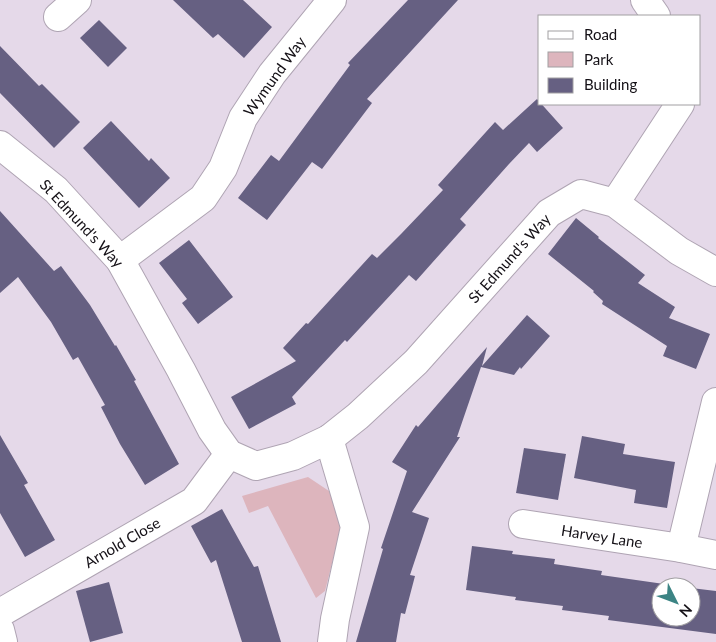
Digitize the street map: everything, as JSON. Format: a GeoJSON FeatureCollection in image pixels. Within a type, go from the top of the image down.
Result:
{"type":"FeatureCollection","features":[{"type":"Feature","properties":{"kind":"street"},"geometry":{"type":"LineString","coordinates":[[645,0],[655,15]]}},
{"type":"Feature","properties":{"kind":"street","name":"Wymund Way"},"geometry":{"type":"LineString","coordinates":[[120,260],[202,198],[224,168],[243,118],[272,74],[329,1]]}},
{"type":"Feature","properties":{"kind":"street"},"geometry":{"type":"LineString","coordinates":[[615,203],[679,105]]}},
{"type":"Feature","properties":{"kind":"street","name":"St Edmund's Way"},"geometry":{"type":"LineString","coordinates":[[0,145],[56,190],[120,260],[212,430],[229,454],[256,466],[293,456],[329,439],[358,416],[416,362],[549,212],[581,194],[615,203],[679,251],[716,272]]}},
{"type":"Feature","properties":{"kind":"street"},"geometry":{"type":"LineString","coordinates":[[681,548],[716,402]]}},
{"type":"Feature","properties":{"kind":"street"},"geometry":{"type":"LineString","coordinates":[[329,439],[355,527],[332,642]]}},
{"type":"Feature","properties":{"kind":"street","name":"Arnold Close"},"geometry":{"type":"LineString","coordinates":[[0,613],[194,501],[229,454]]}},
{"type":"Feature","properties":{"kind":"street","name":"Harvey Lane"},"geometry":{"type":"LineString","coordinates":[[523,524],[681,548],[716,556]]}},
{"type":"Feature","properties":{"kind":"street"},"geometry":{"type":"LineString","coordinates":[[0,630],[3,642]]}},
{"type":"Feature","properties":{"kind":"green space"},"geometry":{"type":"Polygon","coordinates":[[[308,477],[329,491],[342,524],[325,591],[316,598],[268,506],[249,513],[242,496],[308,477]]]}},
{"type":"Feature","properties":{"kind":"building"},"geometry":{"type":"Polygon","coordinates":[[[173,0],[243,0],[272,27],[244,58],[218,34],[213,38],[173,0]]]}},
{"type":"Feature","properties":{"kind":"building"},"geometry":{"type":"Polygon","coordinates":[[[408,0],[458,0],[367,99],[372,103],[322,169],[312,162],[267,220],[238,198],[271,155],[279,161],[350,65],[348,63],[408,0]]]}},
{"type":"Feature","properties":{"kind":"building"},"geometry":{"type":"Polygon","coordinates":[[[99,20],[127,48],[108,67],[80,38],[99,20]]]}},
{"type":"Feature","properties":{"kind":"building"},"geometry":{"type":"Polygon","coordinates":[[[0,46],[39,86],[42,84],[80,122],[54,148],[0,93],[0,46]]]}},
{"type":"Feature","properties":{"kind":"building"},"geometry":{"type":"Polygon","coordinates":[[[537,99],[538,105],[542,105],[563,128],[537,152],[529,143],[460,219],[466,225],[416,281],[409,275],[347,342],[345,340],[292,397],[296,404],[249,429],[231,397],[296,361],[283,348],[306,323],[308,324],[372,254],[377,258],[443,190],[438,185],[495,122],[503,130],[537,99]]]}},
{"type":"Feature","properties":{"kind":"building"},"geometry":{"type":"Polygon","coordinates":[[[111,121],[149,161],[151,158],[170,178],[139,208],[83,148],[111,121]]]}},
{"type":"Feature","properties":{"kind":"building"},"geometry":{"type":"Polygon","coordinates":[[[0,211],[54,271],[61,266],[90,305],[136,380],[134,381],[179,464],[145,485],[120,444],[101,407],[105,405],[78,357],[73,360],[51,322],[18,277],[0,293],[0,211]]]}},
{"type":"Feature","properties":{"kind":"building"},"geometry":{"type":"Polygon","coordinates":[[[576,218],[645,275],[638,283],[675,307],[669,318],[710,334],[696,369],[663,356],[667,346],[602,304],[603,301],[594,291],[548,254],[576,218]]]}},
{"type":"Feature","properties":{"kind":"building"},"geometry":{"type":"Polygon","coordinates":[[[189,240],[233,297],[198,324],[182,303],[187,299],[159,263],[189,240]]]}},
{"type":"Feature","properties":{"kind":"building"},"geometry":{"type":"Polygon","coordinates":[[[527,315],[550,336],[514,375],[481,367],[457,437],[460,437],[412,512],[429,518],[410,575],[415,576],[405,614],[401,613],[396,642],[356,642],[383,549],[381,548],[407,471],[392,462],[416,425],[418,427],[487,347],[482,366],[527,315]]]}},
{"type":"Feature","properties":{"kind":"building"},"geometry":{"type":"Polygon","coordinates":[[[0,435],[28,483],[24,485],[55,540],[25,557],[0,513],[0,435]]]}},
{"type":"Feature","properties":{"kind":"building"},"geometry":{"type":"Polygon","coordinates":[[[582,436],[625,444],[623,454],[675,462],[667,508],[634,503],[636,490],[574,478],[582,436]]]}},
{"type":"Feature","properties":{"kind":"building"},"geometry":{"type":"Polygon","coordinates":[[[524,448],[566,454],[558,500],[516,493],[524,448]]]}},
{"type":"Feature","properties":{"kind":"building"},"geometry":{"type":"Polygon","coordinates":[[[222,509],[254,567],[258,566],[281,642],[242,642],[216,560],[211,563],[191,526],[222,509]]]}},
{"type":"Feature","properties":{"kind":"building"},"geometry":{"type":"Polygon","coordinates":[[[472,546],[513,551],[512,554],[555,559],[554,564],[602,571],[601,575],[651,582],[651,626],[608,620],[609,616],[562,610],[563,606],[515,600],[516,597],[466,590],[472,546]]]}},
{"type":"Feature","properties":{"kind":"building"},"geometry":{"type":"Polygon","coordinates":[[[109,582],[123,633],[90,642],[76,591],[109,582]]]}},
{"type":"Feature","properties":{"kind":"building"},"geometry":{"type":"Polygon","coordinates":[[[701,589],[716,591],[716,634],[662,627],[701,627],[701,589]]]}}]}
